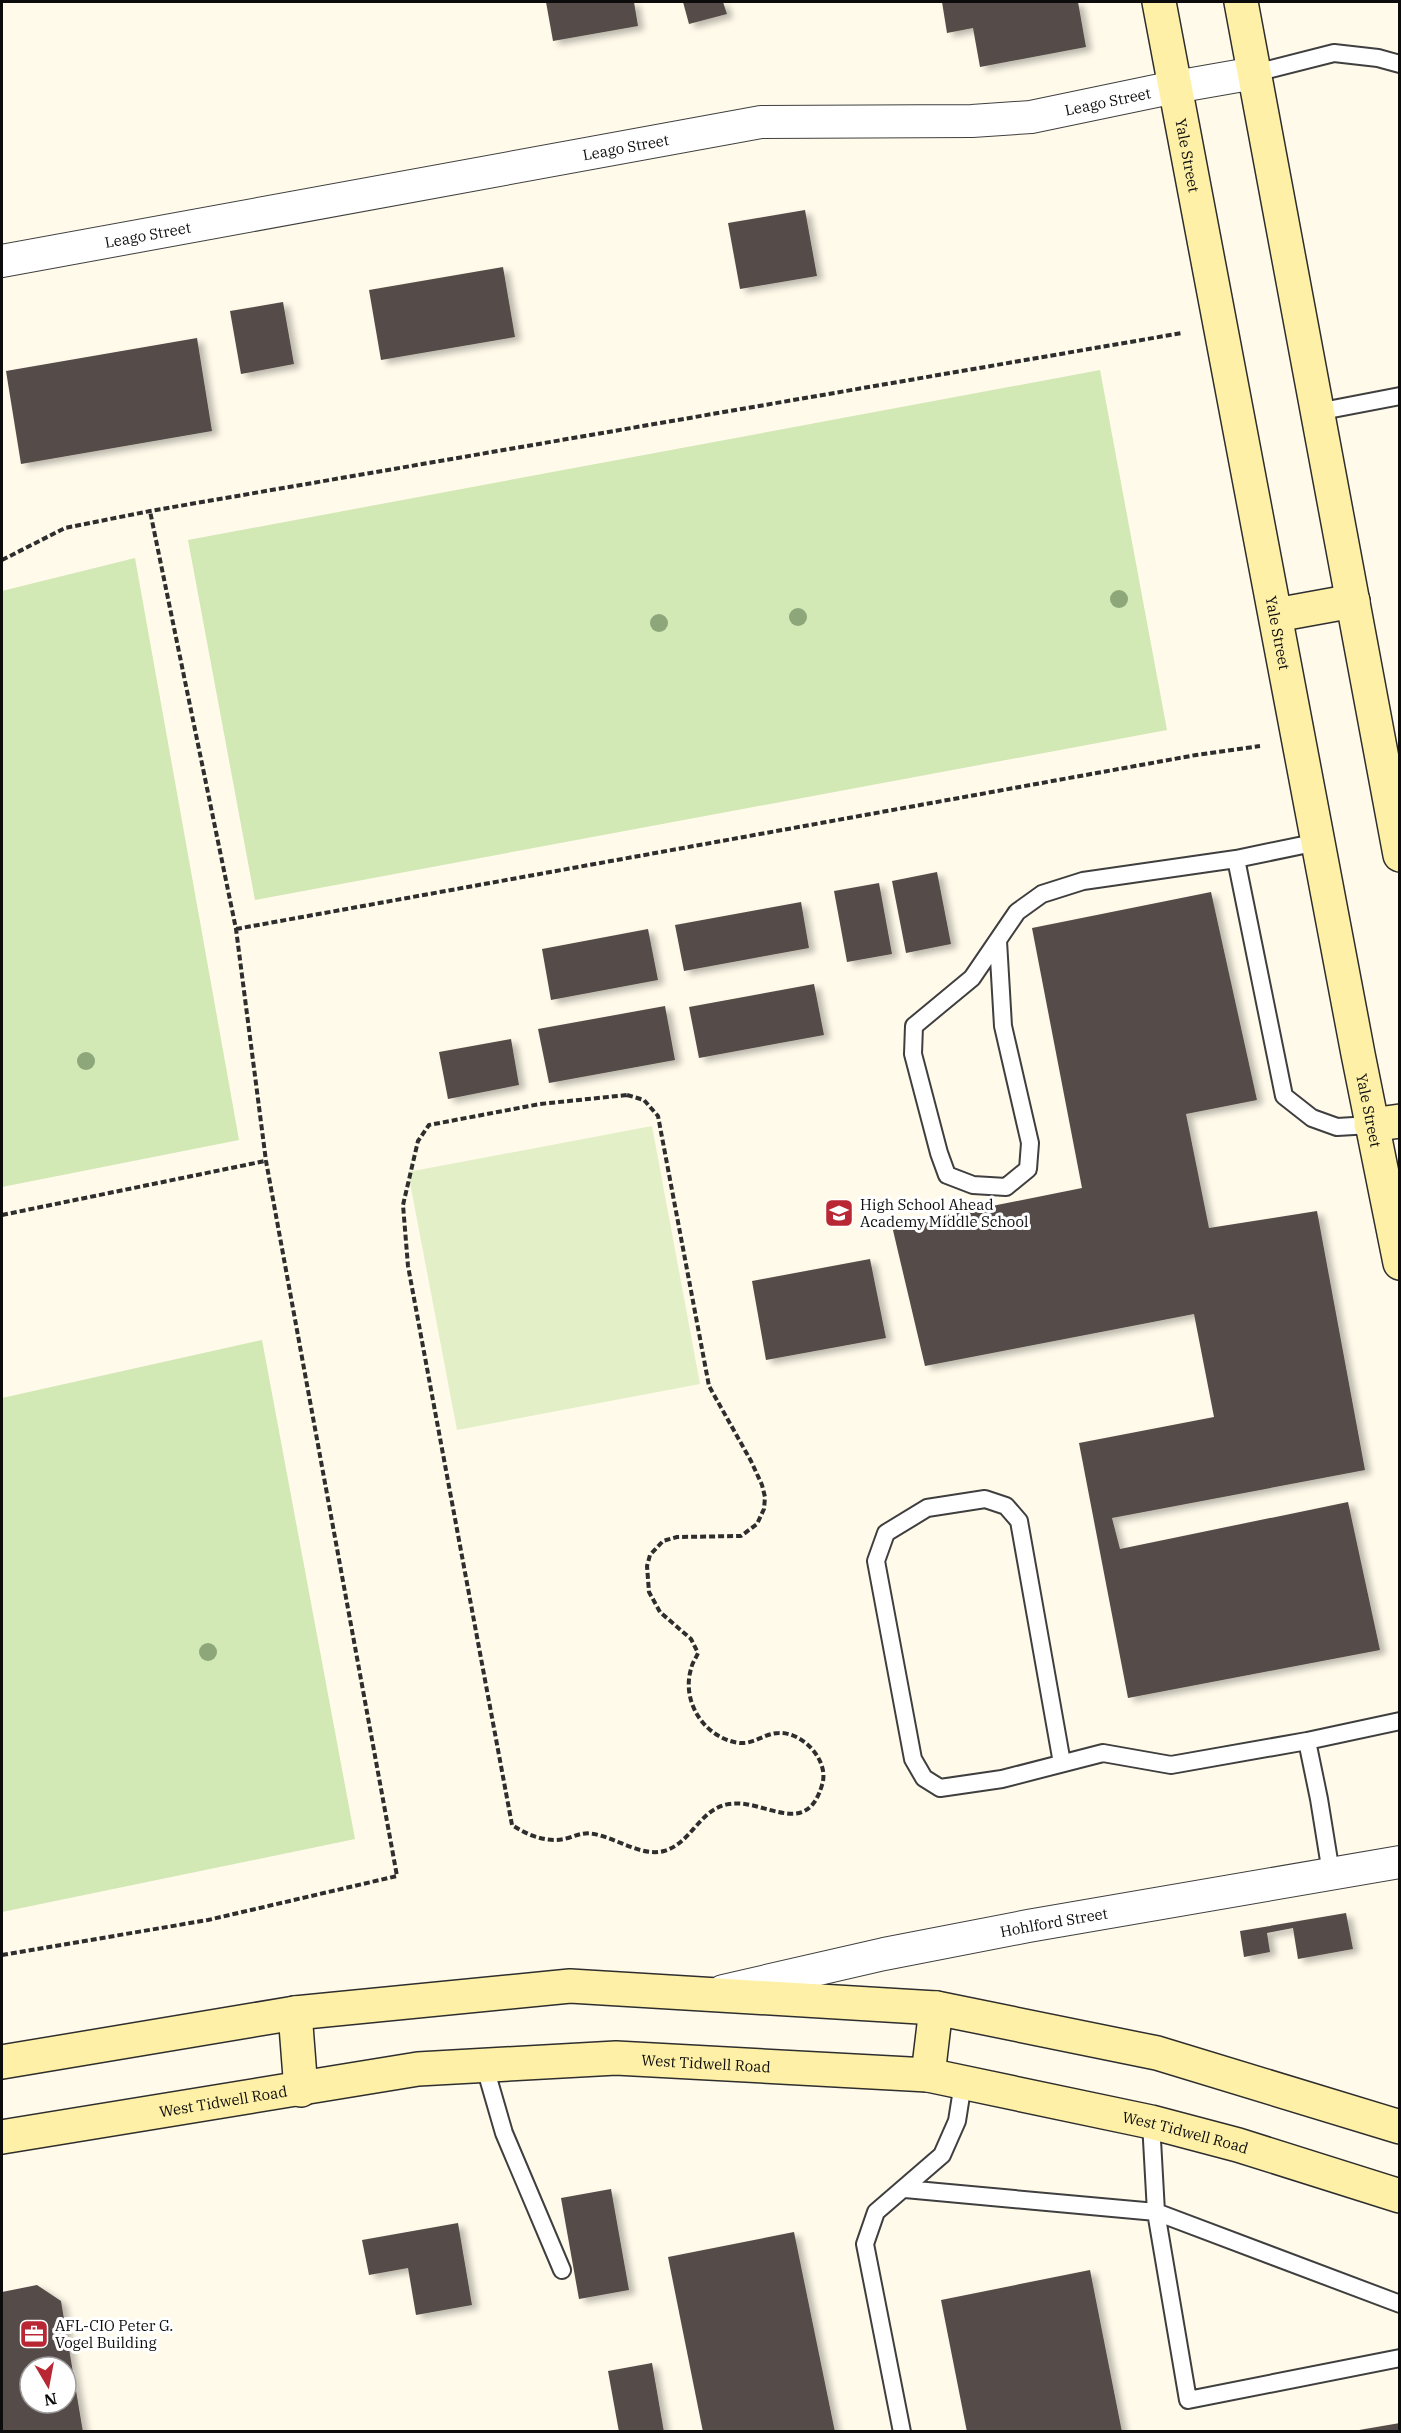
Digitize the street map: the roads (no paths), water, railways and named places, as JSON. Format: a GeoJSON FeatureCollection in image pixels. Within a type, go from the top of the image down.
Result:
{"type":"FeatureCollection","features":[{"type":"Feature","properties":{"kind":"main road","name":"Yale Street"},"geometry":{"type":"LineString","coordinates":[[1159,2],[1318,842],[1385,1123],[1400,1263]]}},
{"type":"Feature","properties":{"kind":"main road"},"geometry":{"type":"LineString","coordinates":[[1241,2],[1400,855]]}},
{"type":"Feature","properties":{"kind":"main road"},"geometry":{"type":"LineString","coordinates":[[1276,615],[1353,601]]}},
{"type":"Feature","properties":{"kind":"main road"},"geometry":{"type":"LineString","coordinates":[[2,2062],[295,2013],[570,1986],[936,2008],[1157,2053],[1400,2127]]}},
{"type":"Feature","properties":{"kind":"main road"},"geometry":{"type":"LineString","coordinates":[[928,2075],[936,2008]]}},
{"type":"Feature","properties":{"kind":"main road"},"geometry":{"type":"LineString","coordinates":[[295,2013],[301,2090]]}},
{"type":"Feature","properties":{"kind":"main road","name":"West Tidwell Road"},"geometry":{"type":"LineString","coordinates":[[2,2137],[301,2090],[418,2069],[616,2058],[928,2075],[1151,2122],[1238,2145],[1400,2196]]}},
{"type":"Feature","properties":{"kind":"street","name":"Leago Street"},"geometry":{"type":"LineString","coordinates":[[2,261],[761,122],[972,121],[1031,117],[1255,73]]}},
{"type":"Feature","properties":{"kind":"street","name":"Hohlford Street"},"geometry":{"type":"LineString","coordinates":[[708,1994],[884,1954],[1028,1926],[1400,1862]]}},
{"type":"Feature","properties":{"kind":"lane"},"geometry":{"type":"LineString","coordinates":[[1255,73],[1334,52],[1378,58],[1400,64]]}},
{"type":"Feature","properties":{"kind":"lane"},"geometry":{"type":"LineString","coordinates":[[1317,412],[1400,396]]}},
{"type":"Feature","properties":{"kind":"lane"},"geometry":{"type":"LineString","coordinates":[[998,941],[1003,1026],[1030,1143],[1028,1169],[1006,1187],[973,1185],[947,1175],[936,1143],[913,1054],[914,1026],[941,1001],[972,978],[1017,912],[1042,894],[1083,881],[1236,859],[1318,842]]}},
{"type":"Feature","properties":{"kind":"lane"},"geometry":{"type":"LineString","coordinates":[[1236,859],[1284,1096],[1312,1118],[1337,1127],[1385,1123]]}},
{"type":"Feature","properties":{"kind":"lane"},"geometry":{"type":"LineString","coordinates":[[1062,1763],[1019,1521],[1006,1506],[985,1499],[927,1508],[886,1533],[876,1561],[913,1759],[924,1778],[940,1788],[1002,1779],[1102,1753],[1171,1765],[1307,1741],[1400,1721]]}},
{"type":"Feature","properties":{"kind":"lane"},"geometry":{"type":"LineString","coordinates":[[1307,1741],[1331,1874]]}},
{"type":"Feature","properties":{"kind":"lane"},"geometry":{"type":"LineString","coordinates":[[484,2064],[504,2133],[562,2270]]}},
{"type":"Feature","properties":{"kind":"lane"},"geometry":{"type":"LineString","coordinates":[[903,2432],[865,2244],[876,2212],[942,2155],[957,2121],[963,2083]]}},
{"type":"Feature","properties":{"kind":"lane"},"geometry":{"type":"LineString","coordinates":[[1151,2122],[1156,2212],[1188,2400],[1400,2358]]}},
{"type":"Feature","properties":{"kind":"lane"},"geometry":{"type":"LineString","coordinates":[[905,2189],[1156,2212],[1400,2304]]}},
{"type":"Feature","properties":{"kind":"place","name":"High School Ahead Academy Middle School"},"geometry":{"type":"Point","coordinates":[839,1213]}},
{"type":"Feature","properties":{"kind":"place","name":"AFL-CIO Peter G. Vogel Building"},"geometry":{"type":"Point","coordinates":[34,2334]}}]}
